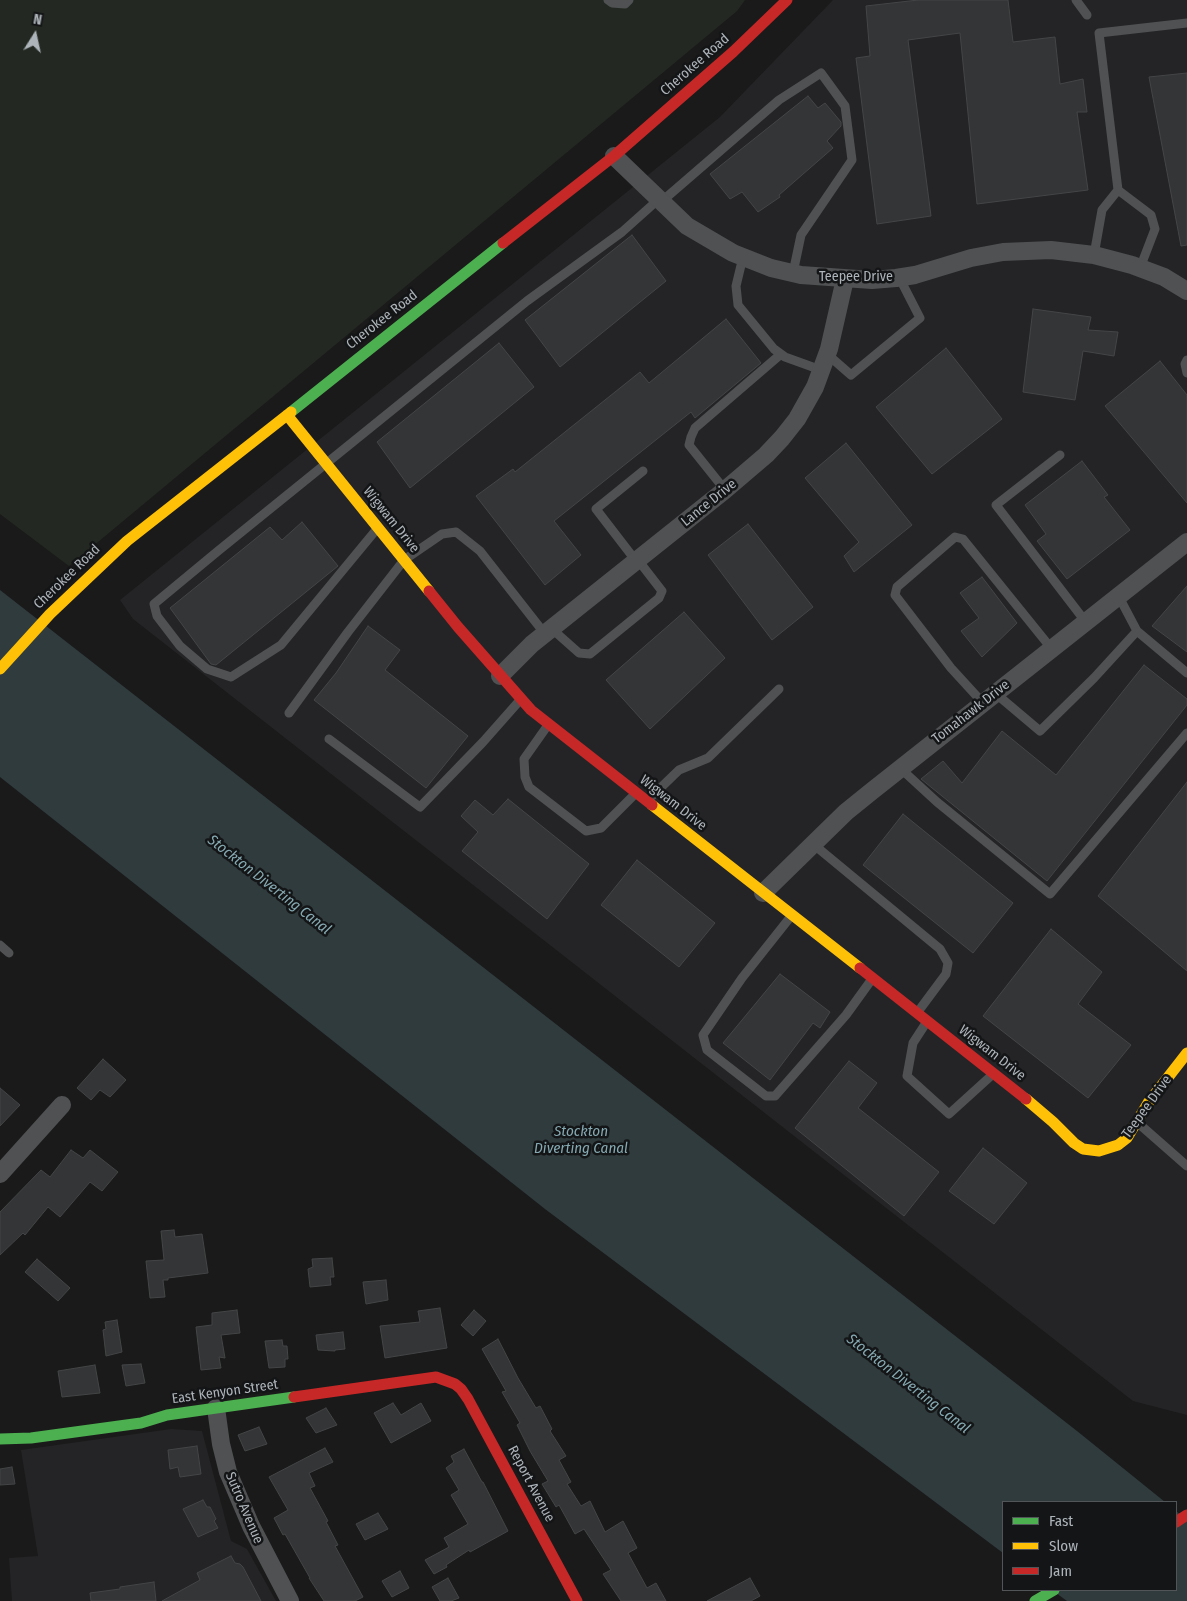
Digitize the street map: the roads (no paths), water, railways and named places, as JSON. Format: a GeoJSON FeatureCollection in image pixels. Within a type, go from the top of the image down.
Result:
{"type":"FeatureCollection","features":[{"type":"Feature","properties":{"kind":"street","name":"Cherokee Road"},"geometry":{"type":"LineString","coordinates":[[0,669],[50,614],[127,541],[614,156],[733,52],[787,0]]}},
{"type":"Feature","properties":{"kind":"street","name":"Teepee Drive"},"geometry":{"type":"LineString","coordinates":[[614,156],[687,226],[733,253],[771,268],[792,273],[872,280],[915,274],[970,258],[1003,252],[1051,250],[1094,255],[1140,268],[1164,277],[1187,291]]}},
{"type":"Feature","properties":{"kind":"street","name":"Lance Drive"},"geometry":{"type":"LineString","coordinates":[[500,676],[532,644],[725,490],[766,455],[782,438],[797,419],[814,387],[824,362],[845,279]]}},
{"type":"Feature","properties":{"kind":"street","name":"Wigwam Drive"},"geometry":{"type":"LineString","coordinates":[[287,415],[458,627],[531,710],[994,1074],[1054,1122],[1074,1143],[1083,1149],[1099,1151]]}},
{"type":"Feature","properties":{"kind":"street","name":"Tomahawk Drive"},"geometry":{"type":"LineString","coordinates":[[763,893],[846,812],[1187,542]]}},
{"type":"Feature","properties":{"kind":"street","name":"Teepee Drive"},"geometry":{"type":"LineString","coordinates":[[1099,1151],[1118,1145],[1126,1138],[1148,1103],[1187,1053]]}},
{"type":"Feature","properties":{"kind":"street"},"geometry":{"type":"LineString","coordinates":[[0,1174],[62,1105]]}},
{"type":"Feature","properties":{"kind":"street","name":"East Kenyon Street"},"geometry":{"type":"LineString","coordinates":[[0,1439],[31,1438],[141,1423],[167,1415],[425,1377],[436,1377],[454,1384]]}},
{"type":"Feature","properties":{"kind":"street","name":"Report Avenue"},"geometry":{"type":"LineString","coordinates":[[454,1384],[461,1389],[468,1399],[577,1601]]}},
{"type":"Feature","properties":{"kind":"street","name":"Sutro Avenue"},"geometry":{"type":"LineString","coordinates":[[216,1408],[221,1444],[228,1472],[258,1540],[290,1601]]}},
{"type":"Feature","properties":{"kind":"street"},"geometry":{"type":"LineString","coordinates":[[1034,1601],[1052,1591]]}},
{"type":"Feature","properties":{"kind":"lane"},"geometry":{"type":"LineString","coordinates":[[608,0],[612,3],[624,4],[629,0]]}},
{"type":"Feature","properties":{"kind":"lane"},"geometry":{"type":"LineString","coordinates":[[1076,0],[1087,15]]}},
{"type":"Feature","properties":{"kind":"lane"},"geometry":{"type":"LineString","coordinates":[[1094,255],[1102,210],[1118,190],[1099,33],[1187,23]]}},
{"type":"Feature","properties":{"kind":"lane"},"geometry":{"type":"LineString","coordinates":[[378,528],[281,645],[231,677],[207,669],[180,646],[157,616],[154,604],[326,463],[527,301],[622,232],[779,100],[821,73],[845,106],[852,160],[801,235],[792,273]]}},
{"type":"Feature","properties":{"kind":"lane"},"geometry":{"type":"LineString","coordinates":[[1118,190],[1151,215],[1155,229],[1140,268]]}},
{"type":"Feature","properties":{"kind":"lane"},"geometry":{"type":"LineString","coordinates":[[743,257],[736,286],[738,305],[774,349],[786,357],[824,362],[851,375],[920,318],[899,277]]}},
{"type":"Feature","properties":{"kind":"lane"},"geometry":{"type":"LineString","coordinates":[[725,490],[689,445],[691,437],[695,428],[781,354]]}},
{"type":"Feature","properties":{"kind":"lane"},"geometry":{"type":"LineString","coordinates":[[1187,360],[1185,364],[1187,373]]}},
{"type":"Feature","properties":{"kind":"lane"},"geometry":{"type":"LineString","coordinates":[[1060,455],[996,505],[1085,621]]}},
{"type":"Feature","properties":{"kind":"lane"},"geometry":{"type":"LineString","coordinates":[[289,713],[348,632],[404,560],[442,534],[456,532],[480,551],[548,632],[579,653],[590,654],[659,598],[662,591],[596,509],[643,471]]}},
{"type":"Feature","properties":{"kind":"lane"},"geometry":{"type":"LineString","coordinates":[[1051,648],[963,539],[955,537],[897,587],[895,595],[951,668],[989,698],[1040,731],[1094,678],[1137,631]]}},
{"type":"Feature","properties":{"kind":"lane"},"geometry":{"type":"LineString","coordinates":[[1118,595],[1137,631],[1187,672]]}},
{"type":"Feature","properties":{"kind":"lane"},"geometry":{"type":"LineString","coordinates":[[647,801],[679,770],[708,758],[779,689]]}},
{"type":"Feature","properties":{"kind":"lane"},"geometry":{"type":"LineString","coordinates":[[329,739],[420,807],[483,742],[521,699]]}},
{"type":"Feature","properties":{"kind":"lane"},"geometry":{"type":"LineString","coordinates":[[549,724],[524,758],[525,777],[529,787],[586,832],[601,828],[636,793]]}},
{"type":"Feature","properties":{"kind":"lane"},"geometry":{"type":"LineString","coordinates":[[900,768],[937,802],[1050,894],[1187,733]]}},
{"type":"Feature","properties":{"kind":"lane"},"geometry":{"type":"LineString","coordinates":[[813,844],[940,949],[948,963],[946,974],[917,1013]]}},
{"type":"Feature","properties":{"kind":"lane"},"geometry":{"type":"LineString","coordinates":[[792,915],[742,978],[703,1036],[708,1050],[766,1096],[775,1096],[846,1015],[873,979]]}},
{"type":"Feature","properties":{"kind":"lane"},"geometry":{"type":"LineString","coordinates":[[0,944],[9,953]]}},
{"type":"Feature","properties":{"kind":"lane"},"geometry":{"type":"LineString","coordinates":[[927,1022],[913,1043],[907,1076],[949,1114],[994,1074]]}},
{"type":"Feature","properties":{"kind":"lane"},"geometry":{"type":"LineString","coordinates":[[1136,1121],[1187,1166]]}},
{"type":"Feature","properties":{"kind":"water","name":"Stockton Diverting Canal"},"geometry":{"type":"Polygon","coordinates":[[[0,590],[1077,1431],[1164,1501],[1002,1501],[1002,1552],[545,1209],[0,777],[0,590]]]}},
{"type":"Feature","properties":{"kind":"water"},"geometry":{"type":"Polygon","coordinates":[[[1177,1512],[1187,1520],[1187,1601],[1067,1601],[1053,1591],[1177,1591],[1177,1512]]]}}]}
